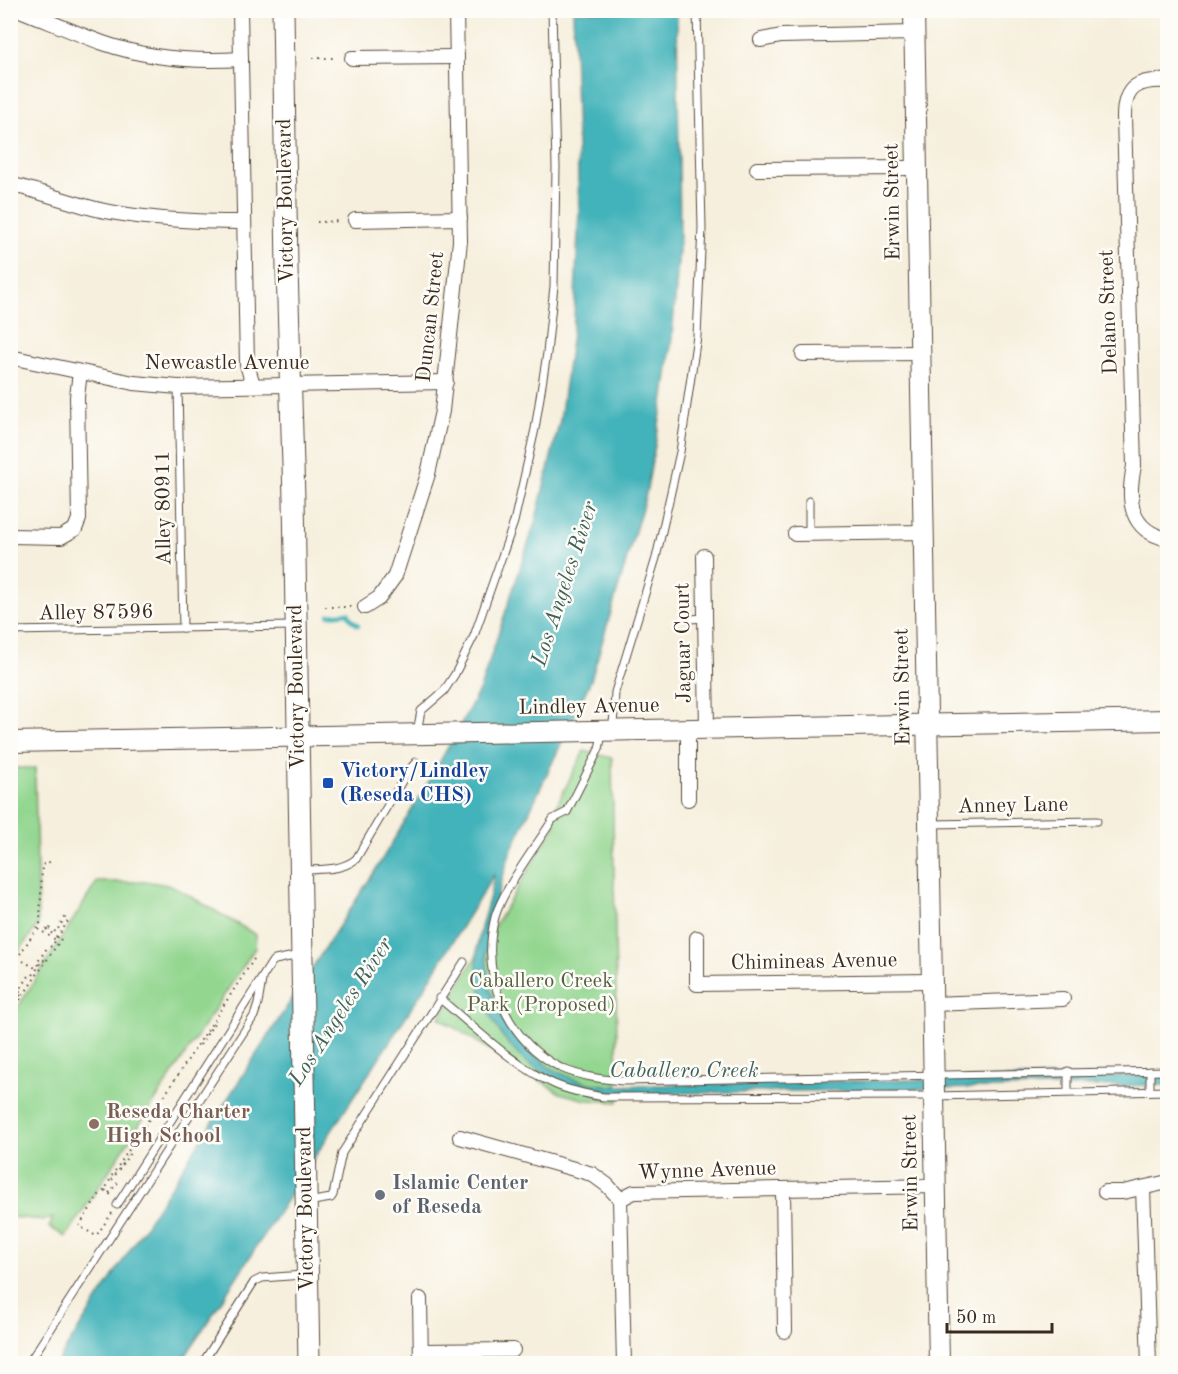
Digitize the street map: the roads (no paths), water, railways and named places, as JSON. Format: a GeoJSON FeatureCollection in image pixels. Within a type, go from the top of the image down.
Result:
{"type":"FeatureCollection","features":[{"type":"Feature","properties":{"kind":"main road","name":"Victory Boulevard"},"geometry":{"type":"LineString","coordinates":[[283,10],[309,1364]]}},
{"type":"Feature","properties":{"kind":"street"},"geometry":{"type":"LineString","coordinates":[[20,10],[104,43],[132,51],[177,58],[241,59]]}},
{"type":"Feature","properties":{"kind":"street","name":"Victory Boulevard"},"geometry":{"type":"LineString","coordinates":[[240,10],[248,364],[253,385]]}},
{"type":"Feature","properties":{"kind":"street","name":"Duncan Street"},"geometry":{"type":"LineString","coordinates":[[365,608],[379,598],[395,576],[428,474],[442,411],[457,271],[460,218],[456,10]]}},
{"type":"Feature","properties":{"kind":"street","name":"Erwin Street"},"geometry":{"type":"LineString","coordinates":[[914,10],[939,1364]]}},
{"type":"Feature","properties":{"kind":"street"},"geometry":{"type":"LineString","coordinates":[[761,40],[781,36],[914,33]]}},
{"type":"Feature","properties":{"kind":"street"},"geometry":{"type":"LineString","coordinates":[[352,58],[457,57]]}},
{"type":"Feature","properties":{"kind":"street","name":"Delano Street"},"geometry":{"type":"LineString","coordinates":[[1167,81],[1138,83],[1130,92],[1124,107],[1134,466],[1130,493],[1132,506],[1142,528],[1154,536],[1167,539]]}},
{"type":"Feature","properties":{"kind":"street"},"geometry":{"type":"LineString","coordinates":[[757,169],[916,168]]}},
{"type":"Feature","properties":{"kind":"street"},"geometry":{"type":"LineString","coordinates":[[10,184],[103,211],[183,221],[244,222]]}},
{"type":"Feature","properties":{"kind":"street"},"geometry":{"type":"LineString","coordinates":[[355,220],[460,218]]}},
{"type":"Feature","properties":{"kind":"street"},"geometry":{"type":"LineString","coordinates":[[803,354],[920,353]]}},
{"type":"Feature","properties":{"kind":"street","name":"Newcastle Avenue"},"geometry":{"type":"LineString","coordinates":[[10,357],[134,383],[178,387],[446,382]]}},
{"type":"Feature","properties":{"kind":"street"},"geometry":{"type":"LineString","coordinates":[[10,536],[61,537],[75,529],[79,519],[77,397],[80,372]]}},
{"type":"Feature","properties":{"kind":"street"},"geometry":{"type":"LineString","coordinates":[[795,534],[924,532]]}},
{"type":"Feature","properties":{"kind":"street","name":"Jaguar Court"},"geometry":{"type":"LineString","coordinates":[[688,799],[698,729],[705,618],[704,556]]}},
{"type":"Feature","properties":{"kind":"street","name":"Lindley Avenue"},"geometry":{"type":"LineString","coordinates":[[10,742],[1167,720]]}},
{"type":"Feature","properties":{"kind":"street","name":"Chimineas Avenue"},"geometry":{"type":"LineString","coordinates":[[697,938],[697,984],[931,981]]}},
{"type":"Feature","properties":{"kind":"street"},"geometry":{"type":"LineString","coordinates":[[932,1004],[1063,999]]}},
{"type":"Feature","properties":{"kind":"street","name":"Wynne Avenue"},"geometry":{"type":"LineString","coordinates":[[460,1137],[592,1174],[620,1199],[634,1192],[935,1186]]}},
{"type":"Feature","properties":{"kind":"street"},"geometry":{"type":"LineString","coordinates":[[1105,1192],[1143,1188],[1167,1182]]}},
{"type":"Feature","properties":{"kind":"street"},"geometry":{"type":"LineString","coordinates":[[1143,1188],[1149,1364]]}},
{"type":"Feature","properties":{"kind":"street"},"geometry":{"type":"LineString","coordinates":[[783,1189],[785,1331]]}},
{"type":"Feature","properties":{"kind":"street"},"geometry":{"type":"LineString","coordinates":[[620,1199],[624,1364]]}},
{"type":"Feature","properties":{"kind":"street"},"geometry":{"type":"LineString","coordinates":[[420,1299],[421,1357],[513,1350]]}},
{"type":"Feature","properties":{"kind":"lane"},"geometry":{"type":"LineString","coordinates":[[421,734],[421,711],[444,691],[474,636],[514,522],[535,429],[548,353],[554,286],[556,167],[552,10]]}},
{"type":"Feature","properties":{"kind":"lane"},"geometry":{"type":"LineString","coordinates":[[697,10],[702,228],[697,336],[680,452],[656,558],[599,749],[567,812],[553,819],[501,902],[495,918],[490,948],[493,975],[500,1002],[510,1023],[522,1039],[540,1055],[562,1068],[584,1076],[623,1081],[1167,1091]]}},
{"type":"Feature","properties":{"kind":"lane","name":"Alley 80911"},"geometry":{"type":"LineString","coordinates":[[178,387],[183,628]]}},
{"type":"Feature","properties":{"kind":"lane"},"geometry":{"type":"LineString","coordinates":[[809,501],[809,534]]}},
{"type":"Feature","properties":{"kind":"lane"},"geometry":{"type":"LineString","coordinates":[[690,619],[705,618]]}},
{"type":"Feature","properties":{"kind":"lane","name":"Alley 87596"},"geometry":{"type":"LineString","coordinates":[[10,631],[296,625]]}},
{"type":"Feature","properties":{"kind":"lane"},"geometry":{"type":"LineString","coordinates":[[300,870],[339,868],[356,859],[408,771],[416,762]]}},
{"type":"Feature","properties":{"kind":"lane","name":"Anney Lane"},"geometry":{"type":"LineString","coordinates":[[929,824],[1097,822]]}},
{"type":"Feature","properties":{"kind":"lane"},"geometry":{"type":"LineString","coordinates":[[117,1205],[275,960],[301,947]]}},
{"type":"Feature","properties":{"kind":"lane"},"geometry":{"type":"LineString","coordinates":[[306,1210],[333,1195],[342,1153],[464,962]]}},
{"type":"Feature","properties":{"kind":"lane"},"geometry":{"type":"LineString","coordinates":[[28,1364],[254,1016],[262,980]]}},
{"type":"Feature","properties":{"kind":"lane"},"geometry":{"type":"LineString","coordinates":[[439,998],[527,1068],[553,1084],[578,1093],[625,1098],[934,1085],[1068,1073],[1167,1071]]}},
{"type":"Feature","properties":{"kind":"lane"},"geometry":{"type":"LineString","coordinates":[[1150,1071],[1150,1091]]}},
{"type":"Feature","properties":{"kind":"lane"},"geometry":{"type":"LineString","coordinates":[[1068,1073],[1068,1090]]}},
{"type":"Feature","properties":{"kind":"lane"},"geometry":{"type":"LineString","coordinates":[[202,1364],[256,1281],[308,1275]]}},
{"type":"Feature","properties":{"kind":"water","name":"Los Angeles River"},"geometry":{"type":"Polygon","coordinates":[[[573,11],[677,11],[680,236],[672,338],[664,397],[646,494],[591,680],[510,853],[491,917],[486,954],[490,988],[498,1012],[521,1043],[550,1068],[571,1078],[612,1086],[1154,1075],[1167,1075],[1167,1085],[631,1094],[600,1092],[570,1085],[534,1067],[519,1055],[495,1025],[487,1007],[477,969],[477,950],[494,874],[427,984],[181,1363],[56,1364],[378,866],[432,776],[480,689],[535,523],[560,420],[574,319],[579,211],[573,11]]]}},
{"type":"Feature","properties":{"kind":"waterway"},"geometry":{"type":"LineString","coordinates":[[329,615],[348,613],[358,625]]}},
{"type":"Feature","properties":{"kind":"place","name":"Victory/Lindley (Reseda CHS)"},"geometry":{"type":"Point","coordinates":[328,783]}},
{"type":"Feature","properties":{"kind":"place","name":"Reseda Charter High School"},"geometry":{"type":"Point","coordinates":[94,1124]}},
{"type":"Feature","properties":{"kind":"place","name":"Islamic Center of Reseda"},"geometry":{"type":"Point","coordinates":[380,1195]}},
{"type":"Feature","properties":{"kind":"park label","name":"Caballero Creek Park (Proposed)"},"geometry":{"type":"Point","coordinates":[541,993]}},
{"type":"Feature","properties":{"kind":"water label","name":"Caballero Creek"},"geometry":{"type":"Point","coordinates":[684,1071]}}]}
